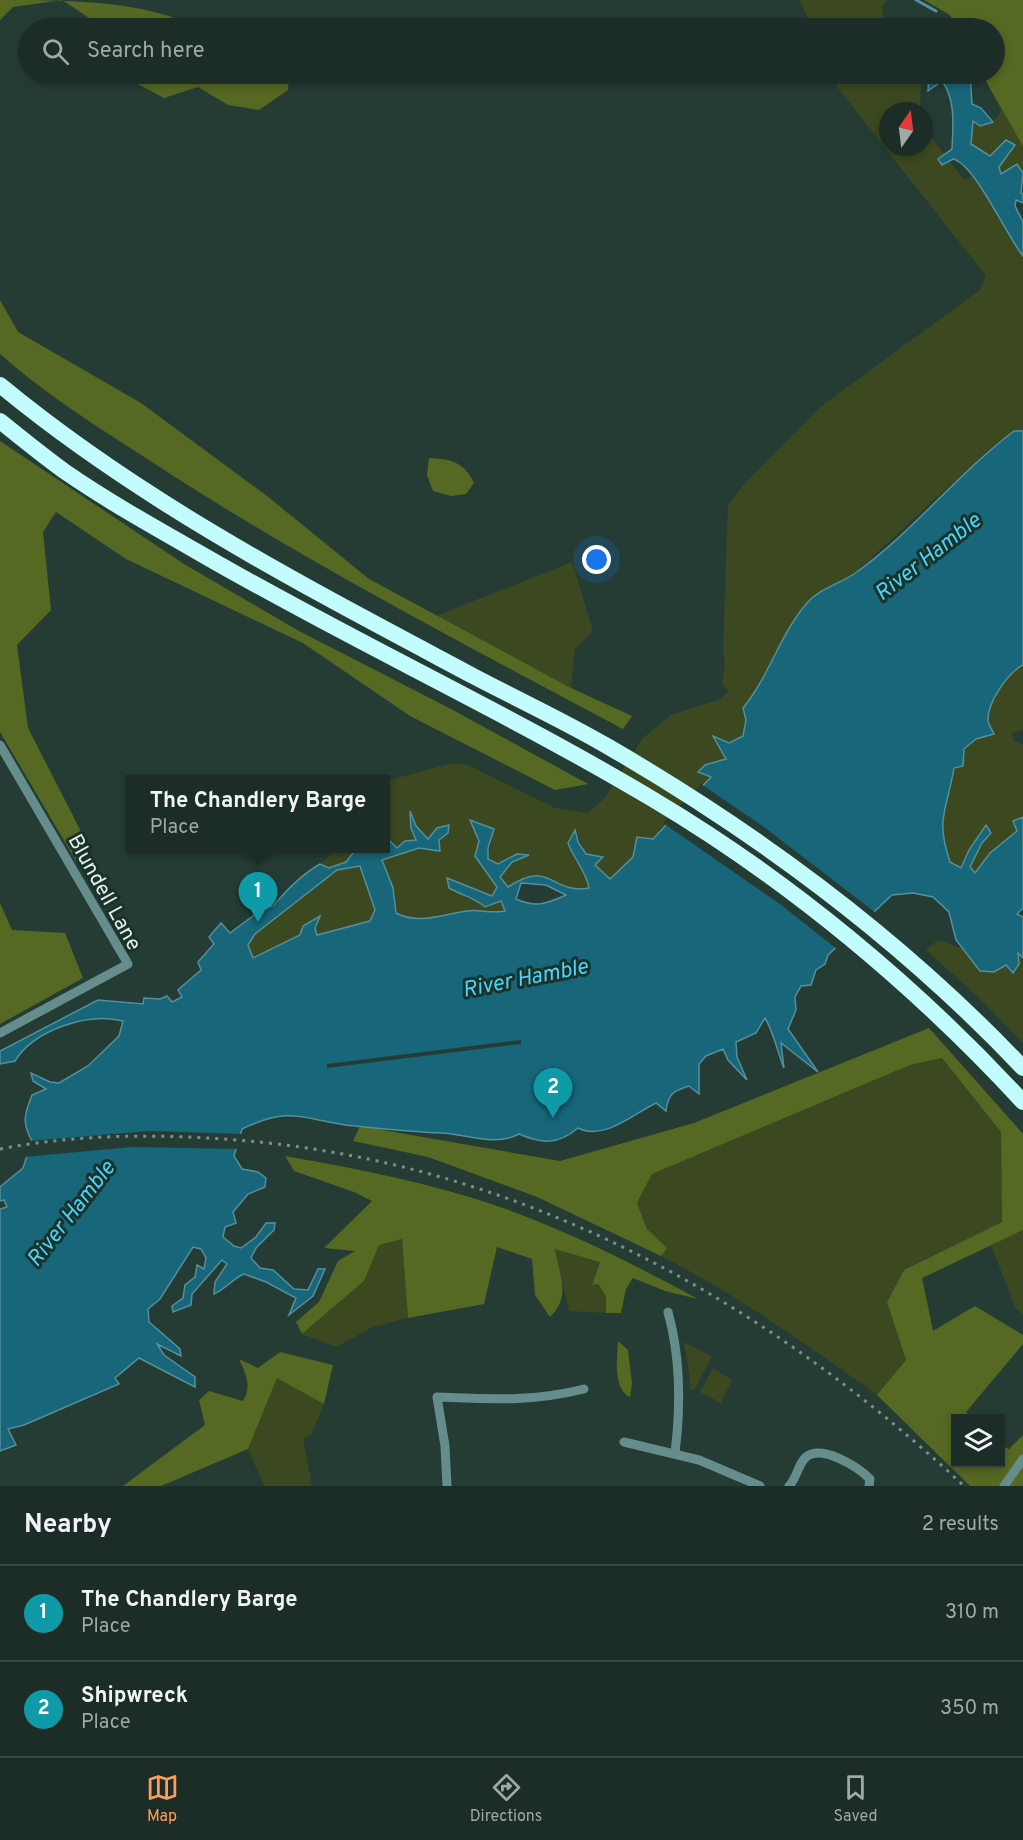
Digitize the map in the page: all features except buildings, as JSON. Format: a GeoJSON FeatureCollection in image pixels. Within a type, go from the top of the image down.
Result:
{"type":"FeatureCollection","features":[{"type":"Feature","properties":{"kind":"highway"},"geometry":{"type":"LineString","coordinates":[[0,385],[56,431],[191,520],[361,616],[604,744],[681,790],[764,845],[851,911],[931,978],[1023,1068]]}},
{"type":"Feature","properties":{"kind":"highway"},"geometry":{"type":"LineString","coordinates":[[0,421],[64,471],[168,535],[264,591],[593,765],[657,802],[740,856],[837,929],[915,994],[1023,1102]]}},
{"type":"Feature","properties":{"kind":"street","name":"Blundell Lane"},"geometry":{"type":"LineString","coordinates":[[0,745],[128,964],[0,1033]]}},
{"type":"Feature","properties":{"kind":"street"},"geometry":{"type":"LineString","coordinates":[[669,1312],[675,1334],[680,1393],[675,1453]]}},
{"type":"Feature","properties":{"kind":"street"},"geometry":{"type":"LineString","coordinates":[[447,1486],[448,1476],[437,1397],[514,1400],[548,1398],[584,1389]]}},
{"type":"Feature","properties":{"kind":"street"},"geometry":{"type":"LineString","coordinates":[[624,1442],[675,1453],[760,1486]]}},
{"type":"Feature","properties":{"kind":"street"},"geometry":{"type":"LineString","coordinates":[[789,1486],[805,1458],[814,1453],[826,1454],[862,1471],[870,1479],[869,1486]]}},
{"type":"Feature","properties":{"kind":"street"},"geometry":{"type":"LineString","coordinates":[[1004,1486],[1023,1460]]}},
{"type":"Feature","properties":{"kind":"green space"},"geometry":{"type":"Polygon","coordinates":[[[0,0],[57,1],[13,7],[0,20],[0,0]]]}},
{"type":"Feature","properties":{"kind":"green space"},"geometry":{"type":"Polygon","coordinates":[[[800,0],[888,0],[882,6],[884,18],[808,18],[800,0]]]}},
{"type":"Feature","properties":{"kind":"green space"},"geometry":{"type":"Polygon","coordinates":[[[924,0],[1023,0],[1023,173],[1017,164],[1000,175],[998,167],[1015,145],[1006,140],[990,156],[971,144],[973,121],[993,122],[1001,111],[987,84],[1005,84],[1005,18],[952,18],[924,0]]]}},
{"type":"Feature","properties":{"kind":"green space"},"geometry":{"type":"Polygon","coordinates":[[[924,0],[1023,0],[1023,146],[988,84],[1005,84],[1005,18],[952,18],[924,0]]]}},
{"type":"Feature","properties":{"kind":"green space"},"geometry":{"type":"Polygon","coordinates":[[[63,1],[131,7],[172,18],[89,18],[63,1]]]}},
{"type":"Feature","properties":{"kind":"green space"},"geometry":{"type":"Polygon","coordinates":[[[138,84],[288,84],[288,90],[259,110],[228,105],[198,87],[164,98],[138,84]]]}},
{"type":"Feature","properties":{"kind":"green space"},"geometry":{"type":"Polygon","coordinates":[[[836,84],[921,84],[920,102],[879,102],[879,140],[836,84]]]}},
{"type":"Feature","properties":{"kind":"green space"},"geometry":{"type":"Polygon","coordinates":[[[933,140],[964,180],[974,176],[1023,256],[1023,431],[1014,431],[985,453],[853,575],[808,602],[777,649],[755,693],[743,708],[746,720],[743,736],[729,743],[714,738],[726,759],[705,765],[698,772],[712,777],[652,839],[633,847],[633,857],[610,880],[595,865],[603,858],[586,854],[575,831],[573,858],[586,874],[589,888],[566,887],[543,877],[534,876],[508,887],[500,877],[512,862],[527,855],[517,854],[498,864],[488,859],[494,829],[471,820],[487,872],[497,887],[492,897],[448,878],[449,888],[469,899],[501,901],[505,911],[467,911],[431,918],[413,918],[396,913],[393,888],[382,860],[419,848],[440,851],[416,826],[411,814],[411,828],[416,840],[397,848],[390,841],[390,780],[453,763],[468,765],[555,808],[587,813],[604,799],[643,738],[671,715],[721,699],[728,691],[722,683],[725,665],[723,650],[728,505],[745,483],[820,407],[980,290],[986,276],[891,156],[933,156],[933,140]]]}},
{"type":"Feature","properties":{"kind":"green space"},"geometry":{"type":"Polygon","coordinates":[[[0,300],[18,332],[141,403],[267,496],[369,579],[571,688],[632,716],[623,729],[444,633],[267,534],[94,424],[36,384],[0,354],[0,300]]]}},
{"type":"Feature","properties":{"kind":"green space"},"geometry":{"type":"Polygon","coordinates":[[[0,441],[184,564],[299,631],[453,710],[588,784],[555,790],[410,716],[303,643],[126,559],[56,512],[43,532],[51,610],[17,645],[28,728],[90,849],[78,864],[0,732],[0,441]]]}},
{"type":"Feature","properties":{"kind":"green space"},"geometry":{"type":"Polygon","coordinates":[[[429,458],[444,459],[466,470],[474,483],[466,494],[451,496],[433,491],[427,475],[429,458]]]}},
{"type":"Feature","properties":{"kind":"green space"},"geometry":{"type":"Polygon","coordinates":[[[572,562],[593,631],[575,649],[571,688],[436,616],[572,562]]]}},
{"type":"Feature","properties":{"kind":"green space"},"geometry":{"type":"Polygon","coordinates":[[[1023,665],[1023,730],[1012,733],[1014,742],[1023,744],[1023,817],[1013,821],[1017,831],[990,853],[975,874],[970,868],[982,843],[991,833],[969,850],[962,868],[950,863],[943,835],[944,814],[954,768],[963,766],[964,749],[976,739],[993,734],[988,721],[991,705],[1005,681],[1023,665]]]}},
{"type":"Feature","properties":{"kind":"green space"},"geometry":{"type":"Polygon","coordinates":[[[332,853],[353,853],[346,862],[328,868],[320,864],[332,853]]]}},
{"type":"Feature","properties":{"kind":"green space"},"geometry":{"type":"Polygon","coordinates":[[[360,866],[375,910],[370,921],[317,935],[315,928],[320,917],[301,935],[253,959],[248,945],[255,934],[337,870],[360,866]]]}},
{"type":"Feature","properties":{"kind":"green space"},"geometry":{"type":"Polygon","coordinates":[[[0,903],[12,930],[65,933],[83,978],[0,1024],[0,903]]]}},
{"type":"Feature","properties":{"kind":"green space"},"geometry":{"type":"Polygon","coordinates":[[[938,940],[963,949],[980,971],[1018,952],[1023,958],[1023,1043],[975,994],[926,950],[938,940]]]}},
{"type":"Feature","properties":{"kind":"green space"},"geometry":{"type":"Polygon","coordinates":[[[929,1028],[1023,1134],[1023,1230],[922,1278],[933,1331],[975,1306],[1023,1335],[1023,1344],[966,1412],[968,1414],[951,1414],[951,1467],[877,1395],[906,1360],[887,1302],[904,1270],[1002,1222],[1001,1132],[942,1058],[910,1065],[652,1174],[637,1203],[647,1229],[667,1248],[661,1256],[537,1197],[428,1157],[353,1141],[360,1126],[560,1161],[694,1123],[929,1028]]]}},
{"type":"Feature","properties":{"kind":"green space"},"geometry":{"type":"Polygon","coordinates":[[[942,1058],[1001,1132],[1002,1222],[904,1270],[887,1302],[906,1360],[877,1395],[745,1304],[661,1256],[666,1248],[647,1229],[637,1203],[652,1174],[910,1065],[942,1058]]]}},
{"type":"Feature","properties":{"kind":"green space"},"geometry":{"type":"Polygon","coordinates":[[[285,1156],[422,1184],[503,1208],[602,1250],[698,1299],[665,1291],[633,1278],[626,1289],[621,1313],[606,1313],[606,1296],[598,1284],[592,1285],[600,1262],[555,1249],[562,1293],[557,1309],[550,1317],[535,1295],[532,1259],[497,1247],[484,1304],[408,1318],[402,1239],[379,1245],[364,1281],[302,1334],[296,1322],[319,1302],[338,1261],[355,1251],[324,1248],[372,1201],[354,1192],[294,1171],[285,1156]]]}},
{"type":"Feature","properties":{"kind":"green space"},"geometry":{"type":"Polygon","coordinates":[[[1023,1230],[1023,1314],[1016,1309],[991,1245],[1023,1230]]]}},
{"type":"Feature","properties":{"kind":"green space"},"geometry":{"type":"Polygon","coordinates":[[[402,1239],[408,1318],[373,1327],[336,1347],[302,1334],[364,1281],[379,1245],[402,1239]]]}},
{"type":"Feature","properties":{"kind":"green space"},"geometry":{"type":"Polygon","coordinates":[[[555,1249],[600,1261],[592,1285],[598,1284],[606,1296],[606,1313],[569,1311],[555,1249]]]}},
{"type":"Feature","properties":{"kind":"green space"},"geometry":{"type":"Polygon","coordinates":[[[618,1341],[628,1350],[632,1383],[630,1397],[621,1388],[618,1380],[618,1341]]]}},
{"type":"Feature","properties":{"kind":"green space"},"geometry":{"type":"Polygon","coordinates":[[[684,1342],[712,1357],[694,1390],[689,1388],[690,1378],[684,1342]]]}},
{"type":"Feature","properties":{"kind":"green space"},"geometry":{"type":"Polygon","coordinates":[[[280,1352],[333,1365],[324,1404],[277,1378],[248,1449],[161,1486],[123,1486],[205,1425],[199,1400],[209,1391],[243,1401],[248,1385],[239,1359],[258,1368],[280,1352]]]}},
{"type":"Feature","properties":{"kind":"green space"},"geometry":{"type":"Polygon","coordinates":[[[713,1368],[732,1380],[721,1403],[700,1392],[713,1368]]]}},
{"type":"Feature","properties":{"kind":"green space"},"geometry":{"type":"Polygon","coordinates":[[[277,1377],[324,1404],[311,1435],[303,1439],[312,1486],[264,1486],[248,1449],[277,1377]]]}},
{"type":"Feature","properties":{"kind":"green space"},"geometry":{"type":"Polygon","coordinates":[[[1023,1435],[1023,1486],[970,1486],[952,1468],[1005,1468],[1005,1447],[1009,1449],[1023,1435]]]}},
{"type":"Feature","properties":{"kind":"water"},"geometry":{"type":"Polygon","coordinates":[[[928,84],[938,84],[928,91],[928,84]]]}},
{"type":"Feature","properties":{"kind":"water"},"geometry":{"type":"Polygon","coordinates":[[[944,84],[971,84],[972,104],[981,108],[993,122],[980,126],[973,121],[971,144],[990,156],[1006,140],[1015,145],[999,167],[1001,174],[1017,164],[1023,173],[1021,193],[1023,203],[1016,200],[1015,206],[1023,222],[1023,256],[971,173],[953,159],[942,165],[938,159],[952,149],[953,113],[944,84]]]}},
{"type":"Feature","properties":{"kind":"water","name":"River Hamble"},"geometry":{"type":"Polygon","coordinates":[[[1014,431],[1023,431],[1023,665],[1005,681],[991,705],[988,721],[994,734],[976,739],[964,749],[963,766],[954,768],[943,824],[943,834],[950,862],[961,868],[969,850],[986,825],[991,833],[982,843],[970,867],[975,873],[990,853],[1017,831],[1013,821],[1023,817],[1023,908],[1017,914],[1023,917],[1023,958],[1018,953],[1019,964],[1013,973],[1006,965],[994,972],[980,971],[956,940],[949,912],[933,897],[913,893],[892,895],[828,955],[825,964],[816,970],[811,985],[801,986],[795,997],[796,1010],[788,1029],[818,1072],[781,1043],[784,1068],[765,1018],[756,1033],[736,1042],[737,1057],[747,1080],[728,1060],[723,1049],[706,1056],[699,1064],[699,1094],[689,1086],[672,1094],[666,1111],[656,1103],[608,1129],[588,1131],[578,1128],[557,1140],[535,1140],[519,1134],[510,1138],[491,1140],[451,1134],[338,1124],[299,1116],[274,1117],[242,1129],[234,1156],[242,1169],[258,1172],[266,1178],[265,1187],[248,1194],[233,1212],[236,1223],[225,1227],[223,1237],[234,1246],[241,1248],[256,1237],[266,1223],[275,1223],[274,1230],[256,1248],[251,1258],[260,1268],[273,1270],[294,1289],[308,1290],[318,1269],[325,1269],[313,1296],[289,1315],[296,1298],[266,1282],[244,1274],[214,1294],[215,1282],[227,1264],[222,1260],[192,1294],[191,1305],[173,1312],[172,1306],[183,1298],[185,1285],[195,1277],[197,1265],[204,1269],[206,1258],[201,1249],[193,1247],[160,1299],[148,1309],[149,1322],[180,1349],[181,1356],[157,1344],[164,1355],[195,1377],[195,1387],[139,1358],[115,1378],[119,1384],[24,1425],[8,1429],[16,1445],[0,1451],[0,1209],[7,1207],[4,1200],[0,1201],[0,1187],[23,1168],[32,1141],[25,1124],[27,1108],[32,1095],[46,1089],[33,1081],[31,1073],[50,1082],[59,1083],[88,1066],[119,1036],[123,1021],[94,1019],[63,1026],[35,1040],[15,1061],[0,1064],[0,1051],[98,1000],[143,1004],[144,998],[160,999],[167,996],[172,1002],[182,997],[178,990],[201,970],[198,962],[214,944],[209,937],[221,923],[230,933],[265,907],[273,906],[295,883],[320,864],[329,868],[346,862],[353,853],[390,853],[390,841],[397,848],[405,841],[416,840],[411,828],[410,811],[416,826],[428,839],[437,828],[449,825],[448,833],[439,840],[440,851],[419,848],[382,860],[393,888],[396,913],[413,918],[431,918],[458,912],[505,911],[501,901],[485,907],[449,888],[447,878],[492,896],[497,887],[475,856],[479,841],[470,820],[494,829],[488,848],[488,859],[498,864],[517,854],[529,855],[512,862],[500,877],[508,887],[523,879],[543,876],[566,887],[589,888],[568,843],[575,830],[578,842],[586,854],[603,857],[595,865],[610,879],[633,857],[637,837],[653,839],[711,777],[698,772],[705,765],[726,759],[713,736],[729,743],[743,736],[746,720],[743,708],[760,683],[789,628],[807,603],[817,594],[854,574],[875,558],[973,466],[1014,431]],[[360,866],[337,870],[255,934],[248,945],[253,958],[300,935],[303,926],[320,916],[315,928],[317,935],[370,921],[375,910],[360,866]],[[521,883],[516,899],[541,904],[566,895],[546,885],[521,883]]]}},
{"type":"Feature","properties":{"kind":"pier"},"geometry":{"type":"Polygon","coordinates":[[[701,784],[764,827],[876,913],[838,950],[780,904],[663,823],[701,784]]]}},
{"type":"Feature","properties":{"kind":"pier"},"geometry":{"type":"Polygon","coordinates":[[[521,1040],[521,1044],[327,1068],[327,1064],[521,1040]]]}},
{"type":"Feature","properties":{"kind":"pier"},"geometry":{"type":"Polygon","coordinates":[[[149,1131],[244,1134],[239,1149],[132,1147],[24,1157],[28,1141],[149,1131]]]}},
{"type":"Feature","properties":{"kind":"waterway"},"geometry":{"type":"LineString","coordinates":[[916,0],[936,11]]}},
{"type":"Feature","properties":{"kind":"railway"},"geometry":{"type":"LineString","coordinates":[[0,1149],[51,1141],[155,1136],[207,1138],[315,1149],[419,1171],[519,1203],[616,1244],[709,1293],[798,1351],[883,1415],[964,1486]]}},
{"type":"Feature","properties":{"kind":"place","name":"The Chandlery Barge"},"geometry":{"type":"Point","coordinates":[258,922]}},
{"type":"Feature","properties":{"kind":"place","name":"Shipwreck"},"geometry":{"type":"Point","coordinates":[553,1118]}}]}
